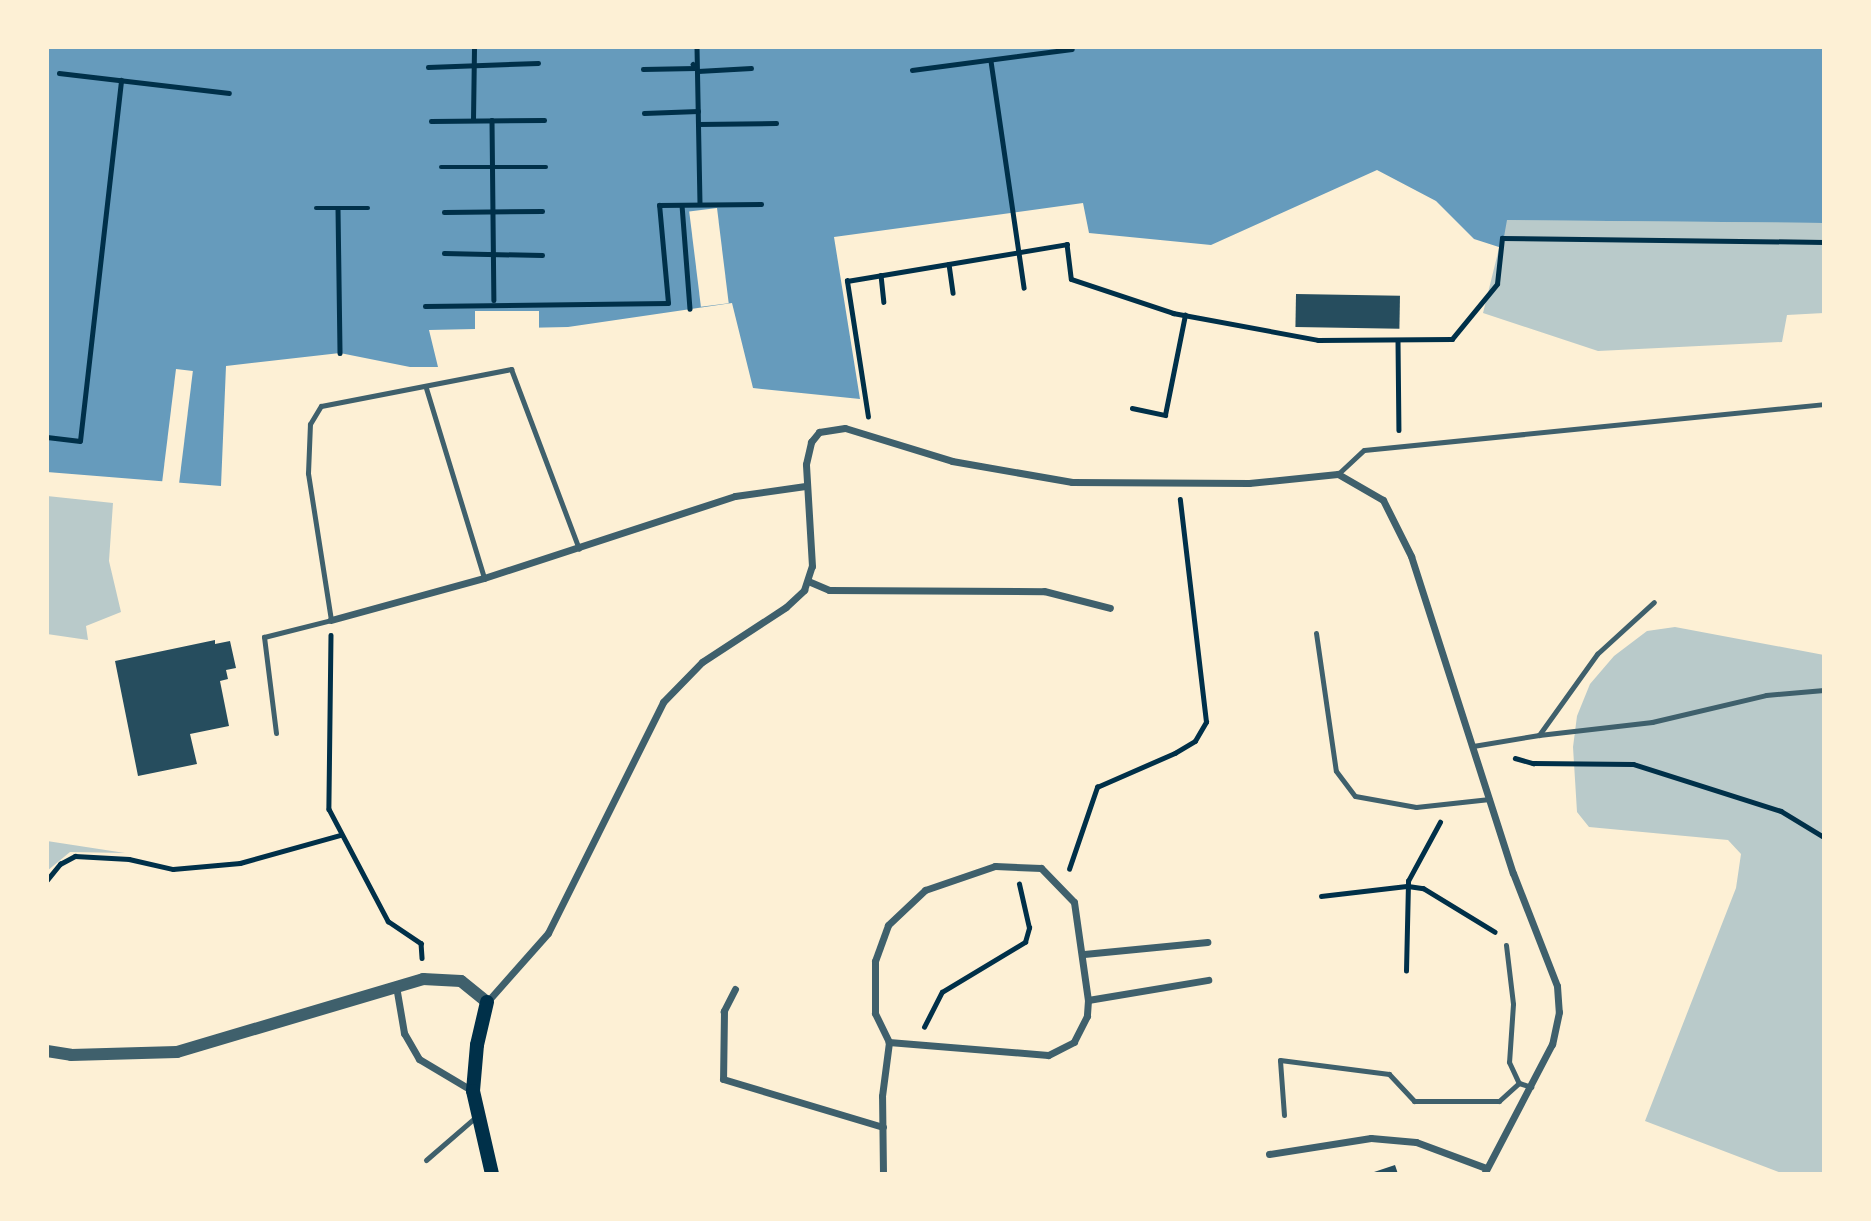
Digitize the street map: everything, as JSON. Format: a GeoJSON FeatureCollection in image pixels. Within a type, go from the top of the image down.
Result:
{"type":"FeatureCollection","features":[{"type":"Feature","properties":{"kind":"main road"},"geometry":{"type":"LineString","coordinates":[[487,1002],[477,1045],[473,1091],[492,1174]]}},
{"type":"Feature","properties":{"kind":"street"},"geometry":{"type":"LineString","coordinates":[[47,1051],[71,1055],[177,1052],[423,979],[461,981],[487,1002],[548,933],[663,702],[702,662],[798,598],[808,581],[812,545],[805,486],[808,452],[819,432],[845,428],[952,461],[1047,478],[1109,485],[1249,483],[1338,474],[1383,500],[1410,556],[1490,799],[1557,986],[1559,1012],[1552,1044],[1485,1171],[1416,1142],[1371,1138],[1269,1154]]}},
{"type":"Feature","properties":{"kind":"street"},"geometry":{"type":"LineString","coordinates":[[331,620],[484,579],[735,496],[805,486]]}},
{"type":"Feature","properties":{"kind":"street"},"geometry":{"type":"LineString","coordinates":[[808,581],[829,590],[1044,591],[1110,608]]}},
{"type":"Feature","properties":{"kind":"street"},"geometry":{"type":"LineString","coordinates":[[883,1174],[883,1127],[889,1042],[875,1013],[875,961],[888,925],[925,890],[995,866],[1041,868],[1074,902],[1084,954],[1088,1000],[1087,1016],[1074,1042],[1048,1055],[889,1042]]}},
{"type":"Feature","properties":{"kind":"street"},"geometry":{"type":"LineString","coordinates":[[1084,954],[1207,942]]}},
{"type":"Feature","properties":{"kind":"street"},"geometry":{"type":"LineString","coordinates":[[1088,1000],[1208,980]]}},
{"type":"Feature","properties":{"kind":"street"},"geometry":{"type":"LineString","coordinates":[[396,986],[404,1033],[419,1059],[473,1091]]}},
{"type":"Feature","properties":{"kind":"street"},"geometry":{"type":"LineString","coordinates":[[736,989],[724,1012],[723,1079],[883,1127]]}},
{"type":"Feature","properties":{"kind":"lane"},"geometry":{"type":"LineString","coordinates":[[276,733],[264,637],[331,620],[307,473],[314,413],[321,407],[426,388],[506,369],[516,372],[579,549]]}},
{"type":"Feature","properties":{"kind":"lane"},"geometry":{"type":"LineString","coordinates":[[426,388],[484,579]]}},
{"type":"Feature","properties":{"kind":"lane"},"geometry":{"type":"LineString","coordinates":[[1338,474],[1364,450],[1824,404]]}},
{"type":"Feature","properties":{"kind":"lane"},"geometry":{"type":"LineString","coordinates":[[1539,735],[1597,653],[1654,602]]}},
{"type":"Feature","properties":{"kind":"lane"},"geometry":{"type":"LineString","coordinates":[[1316,634],[1336,771],[1355,796],[1440,807],[1490,799]]}},
{"type":"Feature","properties":{"kind":"lane"},"geometry":{"type":"LineString","coordinates":[[1473,746],[1539,735],[1652,723],[1766,695],[1824,690]]}},
{"type":"Feature","properties":{"kind":"lane"},"geometry":{"type":"LineString","coordinates":[[1506,945],[1513,1003],[1509,1062],[1520,1083],[1531,1087]]}},
{"type":"Feature","properties":{"kind":"lane"},"geometry":{"type":"LineString","coordinates":[[1284,1115],[1280,1060],[1389,1074],[1414,1101],[1499,1101],[1520,1083]]}},
{"type":"Feature","properties":{"kind":"lane"},"geometry":{"type":"LineString","coordinates":[[426,1160],[477,1116]]}},
{"type":"Feature","properties":{"kind":"path"},"geometry":{"type":"LineString","coordinates":[[473,120],[474,47]]}},
{"type":"Feature","properties":{"kind":"path"},"geometry":{"type":"LineString","coordinates":[[697,47],[700,204]]}},
{"type":"Feature","properties":{"kind":"path"},"geometry":{"type":"LineString","coordinates":[[912,70],[1072,49]]}},
{"type":"Feature","properties":{"kind":"path"},"geometry":{"type":"LineString","coordinates":[[991,61],[1024,288]]}},
{"type":"Feature","properties":{"kind":"path"},"geometry":{"type":"LineString","coordinates":[[428,67],[538,63]]}},
{"type":"Feature","properties":{"kind":"path"},"geometry":{"type":"LineString","coordinates":[[643,69],[695,68],[693,65]]}},
{"type":"Feature","properties":{"kind":"path"},"geometry":{"type":"LineString","coordinates":[[698,71],[751,68]]}},
{"type":"Feature","properties":{"kind":"path"},"geometry":{"type":"LineString","coordinates":[[59,73],[229,93]]}},
{"type":"Feature","properties":{"kind":"path"},"geometry":{"type":"LineString","coordinates":[[47,438],[80,441],[121,80]]}},
{"type":"Feature","properties":{"kind":"path"},"geometry":{"type":"LineString","coordinates":[[644,113],[698,111]]}},
{"type":"Feature","properties":{"kind":"path"},"geometry":{"type":"LineString","coordinates":[[492,120],[494,300]]}},
{"type":"Feature","properties":{"kind":"path"},"geometry":{"type":"LineString","coordinates":[[431,121],[544,120]]}},
{"type":"Feature","properties":{"kind":"path"},"geometry":{"type":"LineString","coordinates":[[698,124],[776,123]]}},
{"type":"Feature","properties":{"kind":"path"},"geometry":{"type":"LineString","coordinates":[[441,167],[546,167]]}},
{"type":"Feature","properties":{"kind":"path"},"geometry":{"type":"LineString","coordinates":[[425,306],[668,303],[659,205],[761,204]]}},
{"type":"Feature","properties":{"kind":"path"},"geometry":{"type":"LineString","coordinates":[[682,205],[690,309]]}},
{"type":"Feature","properties":{"kind":"path"},"geometry":{"type":"LineString","coordinates":[[316,208],[368,208]]}},
{"type":"Feature","properties":{"kind":"path"},"geometry":{"type":"LineString","coordinates":[[338,208],[340,353]]}},
{"type":"Feature","properties":{"kind":"path"},"geometry":{"type":"LineString","coordinates":[[444,212],[542,211]]}},
{"type":"Feature","properties":{"kind":"path"},"geometry":{"type":"LineString","coordinates":[[871,435],[848,281],[1067,244],[1071,279],[1185,315],[1318,340],[1452,339],[1497,284],[1502,238],[1824,242]]}},
{"type":"Feature","properties":{"kind":"path"},"geometry":{"type":"LineString","coordinates":[[444,253],[542,255]]}},
{"type":"Feature","properties":{"kind":"path"},"geometry":{"type":"LineString","coordinates":[[949,264],[953,293]]}},
{"type":"Feature","properties":{"kind":"path"},"geometry":{"type":"LineString","coordinates":[[881,275],[884,302]]}},
{"type":"Feature","properties":{"kind":"path"},"geometry":{"type":"LineString","coordinates":[[1132,408],[1165,415],[1185,315]]}},
{"type":"Feature","properties":{"kind":"path"},"geometry":{"type":"LineString","coordinates":[[1398,340],[1399,446]]}},
{"type":"Feature","properties":{"kind":"path"},"geometry":{"type":"LineString","coordinates":[[1063,890],[1097,787],[1175,753],[1195,741],[1206,722],[1178,484]]}},
{"type":"Feature","properties":{"kind":"path"},"geometry":{"type":"LineString","coordinates":[[331,620],[329,809],[340,835],[388,921],[421,943],[423,979]]}},
{"type":"Feature","properties":{"kind":"path"},"geometry":{"type":"LineString","coordinates":[[1473,746],[1533,763],[1633,764],[1781,811],[1824,837]]}},
{"type":"Feature","properties":{"kind":"path"},"geometry":{"type":"LineString","coordinates":[[1406,971],[1409,886],[1436,835],[1440,807]]}},
{"type":"Feature","properties":{"kind":"path"},"geometry":{"type":"LineString","coordinates":[[47,880],[60,864],[75,856],[186,868],[240,863],[340,835]]}},
{"type":"Feature","properties":{"kind":"path"},"geometry":{"type":"LineString","coordinates":[[917,1045],[942,992],[1025,943],[1029,928],[1015,867]]}},
{"type":"Feature","properties":{"kind":"path"},"geometry":{"type":"LineString","coordinates":[[1321,896],[1409,886],[1423,888],[1490,927],[1506,945]]}},
{"type":"Feature","properties":{"kind":"shaded area"},"geometry":{"type":"Polygon","coordinates":[[[1506,220],[1824,223],[1824,313],[1787,315],[1782,342],[1598,351],[1483,313],[1506,220]]]}},
{"type":"Feature","properties":{"kind":"shaded area"},"geometry":{"type":"Polygon","coordinates":[[[47,496],[113,503],[109,561],[121,612],[86,626],[88,640],[47,634],[47,496]]]}},
{"type":"Feature","properties":{"kind":"shaded area"},"geometry":{"type":"Polygon","coordinates":[[[1675,627],[1824,655],[1824,1174],[1784,1174],[1645,1121],[1736,888],[1741,854],[1728,840],[1589,827],[1577,812],[1573,747],[1577,716],[1590,684],[1614,656],[1647,631],[1675,627]]]}},
{"type":"Feature","properties":{"kind":"shaded area"},"geometry":{"type":"Polygon","coordinates":[[[47,841],[125,853],[70,852],[47,871],[47,841]]]}},
{"type":"Feature","properties":{"kind":"water"},"geometry":{"type":"Polygon","coordinates":[[[47,47],[1824,47],[1824,223],[1507,220],[1502,248],[1474,239],[1436,201],[1377,170],[1211,245],[1089,233],[1083,203],[834,237],[860,399],[753,388],[732,303],[568,327],[429,330],[438,367],[410,367],[340,353],[226,366],[221,486],[47,472],[47,47]]]}},
{"type":"Feature","properties":{"kind":"pier"},"geometry":{"type":"Polygon","coordinates":[[[717,208],[729,303],[701,307],[689,211],[717,208]]]}},
{"type":"Feature","properties":{"kind":"pier"},"geometry":{"type":"Polygon","coordinates":[[[475,311],[539,311],[539,332],[475,332],[475,311]]]}},
{"type":"Feature","properties":{"kind":"pier"},"geometry":{"type":"Polygon","coordinates":[[[176,369],[193,371],[179,487],[162,485],[176,369]]]}},
{"type":"Feature","properties":{"kind":"building"},"geometry":{"type":"Polygon","coordinates":[[[1296,294],[1400,296],[1399,329],[1295,327],[1296,294]]]}},
{"type":"Feature","properties":{"kind":"building"},"geometry":{"type":"Polygon","coordinates":[[[215,640],[215,644],[230,641],[236,668],[226,670],[228,679],[220,681],[229,726],[190,734],[197,764],[138,776],[115,661],[215,640]]]}},
{"type":"Feature","properties":{"kind":"building"},"geometry":{"type":"Polygon","coordinates":[[[1395,1165],[1398,1174],[1371,1174],[1371,1173],[1395,1165]]]}}]}
